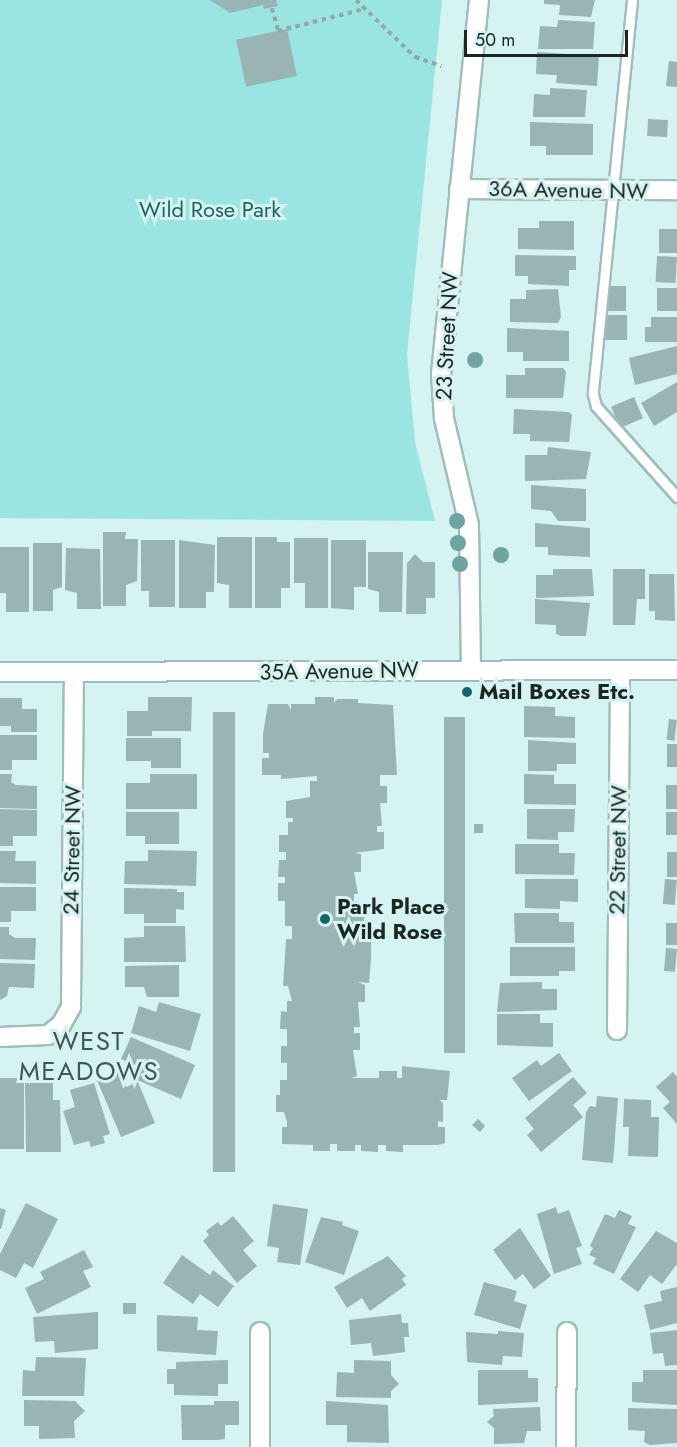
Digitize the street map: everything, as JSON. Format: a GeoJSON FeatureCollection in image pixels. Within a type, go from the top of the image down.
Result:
{"type":"FeatureCollection","features":[{"type":"Feature","properties":{"kind":"street","name":"23 Street NW"},"geometry":{"type":"LineString","coordinates":[[471,670],[469,525],[441,397],[448,274],[478,0]]}},
{"type":"Feature","properties":{"kind":"street","name":"36A Avenue NW"},"geometry":{"type":"LineString","coordinates":[[459,189],[677,190]]}},
{"type":"Feature","properties":{"kind":"street","name":"22 Street NW"},"geometry":{"type":"LineString","coordinates":[[617,1030],[620,670]]}},
{"type":"Feature","properties":{"kind":"street","name":"35A Avenue NW"},"geometry":{"type":"LineString","coordinates":[[0,672],[677,670]]}},
{"type":"Feature","properties":{"kind":"street","name":"24 Street NW"},"geometry":{"type":"LineString","coordinates":[[0,1037],[48,1035],[62,1025],[71,1007],[74,672]]}},
{"type":"Feature","properties":{"kind":"street"},"geometry":{"type":"LineString","coordinates":[[260,1332],[260,1447]]}},
{"type":"Feature","properties":{"kind":"street"},"geometry":{"type":"LineString","coordinates":[[566,1447],[567,1332]]}},
{"type":"Feature","properties":{"kind":"lane"},"geometry":{"type":"LineString","coordinates":[[632,0],[593,394],[596,406],[677,497]]}},
{"type":"Feature","properties":{"kind":"path"},"geometry":{"type":"LineString","coordinates":[[356,0],[415,57],[441,66]]}},
{"type":"Feature","properties":{"kind":"path"},"geometry":{"type":"LineString","coordinates":[[272,8],[278,31],[364,9]]}},
{"type":"Feature","properties":{"kind":"green space","name":"Wild Rose Park"},"geometry":{"type":"Polygon","coordinates":[[[0,0],[442,0],[407,354],[415,442],[435,521],[0,518],[0,0]]]}},
{"type":"Feature","properties":{"kind":"building"},"geometry":{"type":"Polygon","coordinates":[[[210,0],[276,0],[278,6],[264,9],[263,5],[230,13],[210,0]]]}},
{"type":"Feature","properties":{"kind":"building"},"geometry":{"type":"Polygon","coordinates":[[[544,0],[595,0],[591,17],[559,15],[560,5],[544,4],[544,0]]]}},
{"type":"Feature","properties":{"kind":"building"},"geometry":{"type":"Polygon","coordinates":[[[558,20],[595,22],[593,49],[538,49],[540,26],[557,27],[558,20]]]}},
{"type":"Feature","properties":{"kind":"building"},"geometry":{"type":"Polygon","coordinates":[[[287,29],[297,76],[246,87],[236,40],[287,29]]]}},
{"type":"Feature","properties":{"kind":"building"},"geometry":{"type":"Polygon","coordinates":[[[537,52],[599,56],[597,86],[556,83],[557,75],[536,74],[537,52]]]}},
{"type":"Feature","properties":{"kind":"building"},"geometry":{"type":"Polygon","coordinates":[[[669,61],[677,62],[677,87],[666,86],[669,61]]]}},
{"type":"Feature","properties":{"kind":"building"},"geometry":{"type":"Polygon","coordinates":[[[550,88],[587,90],[585,117],[533,117],[534,94],[550,95],[550,88]]]}},
{"type":"Feature","properties":{"kind":"building"},"geometry":{"type":"Polygon","coordinates":[[[648,119],[668,120],[667,137],[647,136],[648,119]]]}},
{"type":"Feature","properties":{"kind":"building"},"geometry":{"type":"Polygon","coordinates":[[[530,122],[593,124],[593,155],[546,155],[546,146],[530,146],[530,122]]]}},
{"type":"Feature","properties":{"kind":"building"},"geometry":{"type":"Polygon","coordinates":[[[539,221],[574,221],[574,250],[518,249],[518,228],[539,228],[539,221]]]}},
{"type":"Feature","properties":{"kind":"building"},"geometry":{"type":"Polygon","coordinates":[[[659,229],[677,229],[677,253],[659,253],[659,229]]]}},
{"type":"Feature","properties":{"kind":"building"},"geometry":{"type":"Polygon","coordinates":[[[515,255],[576,256],[576,270],[569,270],[569,286],[528,284],[528,276],[515,276],[515,255]]]}},
{"type":"Feature","properties":{"kind":"building"},"geometry":{"type":"Polygon","coordinates":[[[657,256],[677,257],[676,283],[656,282],[657,256]]]}},
{"type":"Feature","properties":{"kind":"building"},"geometry":{"type":"Polygon","coordinates":[[[606,286],[626,286],[626,311],[606,311],[606,286]]]}},
{"type":"Feature","properties":{"kind":"building"},"geometry":{"type":"Polygon","coordinates":[[[657,288],[677,288],[677,311],[657,311],[657,288]]]}},
{"type":"Feature","properties":{"kind":"building"},"geometry":{"type":"Polygon","coordinates":[[[558,289],[561,317],[558,323],[510,322],[510,299],[526,299],[526,290],[558,289]]]}},
{"type":"Feature","properties":{"kind":"building"},"geometry":{"type":"Polygon","coordinates":[[[602,315],[627,315],[627,340],[602,340],[602,315]]]}},
{"type":"Feature","properties":{"kind":"building"},"geometry":{"type":"Polygon","coordinates":[[[651,317],[677,317],[677,342],[645,342],[645,327],[651,327],[651,317]]]}},
{"type":"Feature","properties":{"kind":"building"},"geometry":{"type":"Polygon","coordinates":[[[507,328],[569,331],[569,361],[523,361],[523,352],[507,352],[507,328]]]}},
{"type":"Feature","properties":{"kind":"building"},"geometry":{"type":"Polygon","coordinates":[[[677,346],[677,374],[635,385],[629,358],[677,346]]]}},
{"type":"Feature","properties":{"kind":"building"},"geometry":{"type":"Polygon","coordinates":[[[525,368],[563,368],[566,372],[563,398],[506,398],[506,375],[525,375],[525,368]]]}},
{"type":"Feature","properties":{"kind":"building"},"geometry":{"type":"Polygon","coordinates":[[[677,382],[677,412],[654,426],[641,403],[677,382]]]}},
{"type":"Feature","properties":{"kind":"building"},"geometry":{"type":"Polygon","coordinates":[[[634,397],[643,418],[620,428],[611,407],[634,397]]]}},
{"type":"Feature","properties":{"kind":"building"},"geometry":{"type":"Polygon","coordinates":[[[514,409],[569,412],[572,415],[569,442],[530,441],[530,434],[513,434],[514,409]]]}},
{"type":"Feature","properties":{"kind":"building"},"geometry":{"type":"Polygon","coordinates":[[[548,447],[591,452],[586,479],[525,481],[525,455],[547,455],[548,447]]]}},
{"type":"Feature","properties":{"kind":"building"},"geometry":{"type":"Polygon","coordinates":[[[531,485],[586,489],[586,521],[558,521],[551,511],[531,509],[531,485]]]}},
{"type":"Feature","properties":{"kind":"building"},"geometry":{"type":"Polygon","coordinates":[[[535,523],[590,528],[590,557],[548,555],[548,547],[535,547],[535,523]]]}},
{"type":"Feature","properties":{"kind":"building"},"geometry":{"type":"Polygon","coordinates":[[[103,532],[126,532],[125,539],[138,539],[137,581],[126,585],[126,606],[103,606],[103,532]]]}},
{"type":"Feature","properties":{"kind":"building"},"geometry":{"type":"Polygon","coordinates":[[[217,537],[252,537],[252,608],[229,608],[229,585],[217,583],[217,537]]]}},
{"type":"Feature","properties":{"kind":"building"},"geometry":{"type":"Polygon","coordinates":[[[255,537],[277,537],[277,542],[290,542],[290,588],[281,588],[281,608],[255,608],[255,537]]]}},
{"type":"Feature","properties":{"kind":"building"},"geometry":{"type":"Polygon","coordinates":[[[294,538],[328,538],[328,608],[305,608],[305,583],[294,583],[294,538]]]}},
{"type":"Feature","properties":{"kind":"building"},"geometry":{"type":"Polygon","coordinates":[[[141,540],[175,540],[175,607],[149,607],[149,591],[141,591],[141,540]]]}},
{"type":"Feature","properties":{"kind":"building"},"geometry":{"type":"Polygon","coordinates":[[[179,540],[215,545],[214,592],[206,592],[206,608],[179,608],[179,540]]]}},
{"type":"Feature","properties":{"kind":"building"},"geometry":{"type":"Polygon","coordinates":[[[331,540],[366,540],[366,587],[354,587],[354,610],[331,608],[331,540]]]}},
{"type":"Feature","properties":{"kind":"building"},"geometry":{"type":"Polygon","coordinates":[[[33,543],[62,543],[62,587],[53,590],[53,611],[33,611],[33,543]]]}},
{"type":"Feature","properties":{"kind":"building"},"geometry":{"type":"Polygon","coordinates":[[[0,547],[29,547],[29,612],[6,612],[6,593],[0,593],[0,547]]]}},
{"type":"Feature","properties":{"kind":"building"},"geometry":{"type":"Polygon","coordinates":[[[66,548],[100,549],[101,609],[77,609],[77,593],[65,590],[66,548]]]}},
{"type":"Feature","properties":{"kind":"building"},"geometry":{"type":"Polygon","coordinates":[[[368,552],[403,552],[402,612],[379,612],[379,592],[368,589],[368,552]]]}},
{"type":"Feature","properties":{"kind":"building"},"geometry":{"type":"Polygon","coordinates":[[[415,554],[423,562],[435,562],[435,598],[426,598],[426,614],[406,614],[407,563],[415,554]]]}},
{"type":"Feature","properties":{"kind":"building"},"geometry":{"type":"Polygon","coordinates":[[[553,569],[592,569],[594,596],[536,598],[536,575],[553,575],[553,569]]]}},
{"type":"Feature","properties":{"kind":"building"},"geometry":{"type":"Polygon","coordinates":[[[613,569],[645,569],[645,599],[637,599],[635,625],[613,625],[613,569]]]}},
{"type":"Feature","properties":{"kind":"building"},"geometry":{"type":"Polygon","coordinates":[[[649,574],[674,574],[675,621],[655,620],[655,611],[649,611],[649,574]]]}},
{"type":"Feature","properties":{"kind":"building"},"geometry":{"type":"Polygon","coordinates":[[[535,599],[590,603],[586,636],[561,636],[556,634],[556,625],[535,624],[535,599]]]}},
{"type":"Feature","properties":{"kind":"building"},"geometry":{"type":"Polygon","coordinates":[[[148,697],[192,697],[191,731],[152,731],[152,736],[127,736],[127,711],[148,711],[148,697]]]}},
{"type":"Feature","properties":{"kind":"building","name":"Park Place Wild Rose"},"geometry":{"type":"Polygon","coordinates":[[[315,697],[334,697],[334,703],[337,699],[358,699],[358,703],[393,705],[397,775],[380,775],[380,786],[387,786],[387,803],[380,803],[382,826],[377,826],[377,832],[384,832],[384,849],[354,853],[361,854],[361,872],[354,872],[358,894],[354,894],[354,901],[359,901],[359,911],[365,911],[362,939],[371,939],[371,959],[369,983],[358,982],[365,985],[365,1002],[358,1002],[360,1027],[354,1027],[354,1033],[360,1033],[360,1050],[353,1050],[357,1076],[351,1078],[379,1078],[379,1071],[397,1071],[397,1078],[402,1078],[402,1066],[450,1071],[447,1100],[439,1100],[443,1103],[443,1122],[438,1121],[438,1127],[445,1127],[445,1143],[438,1145],[403,1145],[403,1152],[386,1151],[386,1145],[378,1145],[378,1152],[361,1151],[361,1145],[355,1145],[355,1151],[337,1151],[337,1144],[330,1144],[330,1151],[313,1151],[313,1145],[282,1144],[282,1127],[287,1127],[287,1122],[284,1112],[276,1112],[276,1095],[280,1095],[280,1080],[287,1080],[287,1063],[281,1063],[281,1046],[287,1046],[287,1029],[280,1029],[281,1011],[287,1012],[287,1001],[292,1001],[288,986],[283,986],[286,939],[292,939],[292,926],[285,926],[285,901],[278,901],[278,883],[285,883],[285,877],[278,877],[279,860],[286,860],[286,852],[279,852],[279,835],[288,835],[288,822],[293,822],[293,818],[286,818],[286,801],[310,797],[310,781],[317,781],[317,776],[281,779],[281,775],[262,775],[262,758],[269,758],[269,753],[263,753],[263,734],[268,704],[288,704],[291,710],[291,704],[315,704],[315,697]]]}},
{"type":"Feature","properties":{"kind":"building"},"geometry":{"type":"Polygon","coordinates":[[[0,698],[22,698],[22,709],[37,709],[37,732],[11,732],[11,726],[0,726],[0,698]]]}},
{"type":"Feature","properties":{"kind":"building"},"geometry":{"type":"Polygon","coordinates":[[[524,706],[555,707],[555,716],[575,717],[575,738],[524,737],[524,706]]]}},
{"type":"Feature","properties":{"kind":"building"},"geometry":{"type":"Polygon","coordinates":[[[213,712],[235,712],[235,1172],[213,1172],[213,712]]]}},
{"type":"Feature","properties":{"kind":"building"},"geometry":{"type":"Polygon","coordinates":[[[444,717],[465,717],[465,1053],[444,1053],[444,717]]]}},
{"type":"Feature","properties":{"kind":"building"},"geometry":{"type":"Polygon","coordinates":[[[669,719],[677,720],[674,741],[666,740],[669,719]]]}},
{"type":"Feature","properties":{"kind":"building"},"geometry":{"type":"Polygon","coordinates":[[[0,735],[37,735],[37,760],[12,760],[12,770],[0,770],[0,735]]]}},
{"type":"Feature","properties":{"kind":"building"},"geometry":{"type":"Polygon","coordinates":[[[126,738],[181,738],[181,768],[151,768],[151,761],[126,761],[126,738]]]}},
{"type":"Feature","properties":{"kind":"building"},"geometry":{"type":"Polygon","coordinates":[[[528,740],[576,743],[576,764],[557,764],[557,771],[528,771],[528,740]]]}},
{"type":"Feature","properties":{"kind":"building"},"geometry":{"type":"Polygon","coordinates":[[[667,744],[677,744],[677,767],[667,767],[667,744]]]}},
{"type":"Feature","properties":{"kind":"building"},"geometry":{"type":"Polygon","coordinates":[[[0,774],[12,774],[11,782],[16,785],[37,786],[37,809],[0,808],[0,774]]]}},
{"type":"Feature","properties":{"kind":"building"},"geometry":{"type":"Polygon","coordinates":[[[150,774],[197,774],[197,809],[126,809],[126,783],[150,783],[150,774]]]}},
{"type":"Feature","properties":{"kind":"building"},"geometry":{"type":"Polygon","coordinates":[[[524,774],[554,775],[554,784],[576,784],[576,805],[524,804],[524,774]]]}},
{"type":"Feature","properties":{"kind":"building"},"geometry":{"type":"Polygon","coordinates":[[[666,785],[677,785],[677,809],[666,809],[666,785]]]}},
{"type":"Feature","properties":{"kind":"building"},"geometry":{"type":"Polygon","coordinates":[[[0,809],[37,810],[37,836],[13,836],[13,846],[0,846],[0,809]]]}},
{"type":"Feature","properties":{"kind":"building"},"geometry":{"type":"Polygon","coordinates":[[[527,809],[575,809],[574,832],[558,832],[558,840],[527,839],[527,809]]]}},
{"type":"Feature","properties":{"kind":"building"},"geometry":{"type":"Polygon","coordinates":[[[126,812],[179,812],[179,844],[145,844],[145,836],[126,836],[126,812]]]}},
{"type":"Feature","properties":{"kind":"building"},"geometry":{"type":"Polygon","coordinates":[[[666,812],[677,812],[677,835],[666,835],[666,812]]]}},
{"type":"Feature","properties":{"kind":"building"},"geometry":{"type":"Polygon","coordinates":[[[474,824],[483,824],[483,833],[474,833],[474,824]]]}},
{"type":"Feature","properties":{"kind":"building"},"geometry":{"type":"Polygon","coordinates":[[[515,844],[559,844],[559,853],[575,853],[574,875],[515,874],[515,844]]]}},
{"type":"Feature","properties":{"kind":"building"},"geometry":{"type":"Polygon","coordinates":[[[148,850],[197,851],[196,886],[124,884],[125,861],[148,861],[148,850]]]}},
{"type":"Feature","properties":{"kind":"building"},"geometry":{"type":"Polygon","coordinates":[[[0,851],[16,851],[15,861],[36,861],[36,884],[0,883],[0,851]]]}},
{"type":"Feature","properties":{"kind":"building"},"geometry":{"type":"Polygon","coordinates":[[[667,852],[677,852],[677,877],[667,877],[667,852]]]}},
{"type":"Feature","properties":{"kind":"building"},"geometry":{"type":"Polygon","coordinates":[[[525,879],[578,879],[578,902],[560,901],[560,909],[525,908],[525,879]]]}},
{"type":"Feature","properties":{"kind":"building"},"geometry":{"type":"Polygon","coordinates":[[[665,879],[677,880],[675,905],[663,904],[665,879]]]}},
{"type":"Feature","properties":{"kind":"building"},"geometry":{"type":"Polygon","coordinates":[[[0,887],[36,887],[36,911],[11,911],[11,922],[0,922],[0,887]]]}},
{"type":"Feature","properties":{"kind":"building"},"geometry":{"type":"Polygon","coordinates":[[[124,888],[177,889],[177,892],[184,892],[184,910],[176,909],[176,923],[144,923],[144,914],[124,914],[124,888]]]}},
{"type":"Feature","properties":{"kind":"building"},"geometry":{"type":"Polygon","coordinates":[[[514,913],[559,913],[559,922],[574,922],[574,943],[515,943],[514,913]]]}},
{"type":"Feature","properties":{"kind":"building"},"geometry":{"type":"Polygon","coordinates":[[[666,923],[677,923],[677,945],[666,945],[666,923]]]}},
{"type":"Feature","properties":{"kind":"building"},"geometry":{"type":"Polygon","coordinates":[[[144,926],[185,926],[186,962],[124,962],[124,938],[144,937],[144,926]]]}},
{"type":"Feature","properties":{"kind":"building"},"geometry":{"type":"Polygon","coordinates":[[[0,927],[9,927],[9,934],[15,938],[36,938],[35,960],[0,959],[0,927]]]}},
{"type":"Feature","properties":{"kind":"building"},"geometry":{"type":"Polygon","coordinates":[[[510,947],[575,947],[575,971],[559,971],[559,976],[510,976],[510,947]]]}},
{"type":"Feature","properties":{"kind":"building"},"geometry":{"type":"Polygon","coordinates":[[[666,948],[677,949],[675,972],[664,971],[666,948]]]}},
{"type":"Feature","properties":{"kind":"building"},"geometry":{"type":"Polygon","coordinates":[[[0,963],[35,964],[34,988],[9,987],[7,996],[0,1000],[0,963]]]}},
{"type":"Feature","properties":{"kind":"building"},"geometry":{"type":"Polygon","coordinates":[[[179,965],[179,997],[147,997],[144,987],[125,987],[125,966],[179,965]]]}},
{"type":"Feature","properties":{"kind":"building"},"geometry":{"type":"Polygon","coordinates":[[[542,982],[542,989],[557,989],[557,1010],[497,1012],[500,983],[542,982]]]}},
{"type":"Feature","properties":{"kind":"building"},"geometry":{"type":"Polygon","coordinates":[[[159,1002],[201,1014],[190,1051],[131,1033],[139,1006],[156,1012],[159,1002]]]}},
{"type":"Feature","properties":{"kind":"building"},"geometry":{"type":"Polygon","coordinates":[[[497,1014],[540,1014],[540,1023],[553,1023],[553,1047],[497,1045],[497,1014]]]}},
{"type":"Feature","properties":{"kind":"building"},"geometry":{"type":"Polygon","coordinates":[[[131,1037],[195,1065],[181,1099],[135,1079],[140,1067],[121,1059],[131,1037]]]}},
{"type":"Feature","properties":{"kind":"building"},"geometry":{"type":"Polygon","coordinates":[[[559,1053],[572,1071],[529,1101],[512,1078],[537,1060],[541,1066],[559,1053]]]}},
{"type":"Feature","properties":{"kind":"building"},"geometry":{"type":"Polygon","coordinates":[[[119,1071],[126,1087],[138,1082],[155,1123],[121,1137],[97,1080],[119,1071]]]}},
{"type":"Feature","properties":{"kind":"building"},"geometry":{"type":"Polygon","coordinates":[[[673,1072],[677,1077],[677,1124],[663,1108],[670,1102],[656,1087],[673,1072]]]}},
{"type":"Feature","properties":{"kind":"building"},"geometry":{"type":"Polygon","coordinates":[[[573,1077],[587,1093],[573,1105],[583,1117],[541,1152],[527,1135],[534,1129],[525,1118],[573,1077]]]}},
{"type":"Feature","properties":{"kind":"building"},"geometry":{"type":"Polygon","coordinates":[[[0,1078],[24,1078],[24,1149],[0,1149],[0,1078]]]}},
{"type":"Feature","properties":{"kind":"building"},"geometry":{"type":"Polygon","coordinates":[[[25,1083],[53,1083],[53,1100],[60,1100],[61,1152],[26,1152],[25,1083]]]}},
{"type":"Feature","properties":{"kind":"building"},"geometry":{"type":"Polygon","coordinates":[[[94,1083],[110,1134],[103,1136],[105,1143],[91,1147],[89,1141],[74,1145],[63,1111],[75,1107],[70,1090],[94,1083]]]}},
{"type":"Feature","properties":{"kind":"building"},"geometry":{"type":"Polygon","coordinates":[[[597,1096],[618,1098],[613,1163],[582,1160],[586,1112],[590,1106],[596,1107],[597,1096]]]}},
{"type":"Feature","properties":{"kind":"building"},"geometry":{"type":"Polygon","coordinates":[[[624,1099],[651,1100],[651,1117],[659,1117],[658,1157],[628,1156],[629,1127],[623,1127],[624,1099]]]}},
{"type":"Feature","properties":{"kind":"building"},"geometry":{"type":"Polygon","coordinates":[[[478,1119],[485,1126],[480,1132],[472,1125],[478,1119]]]}},
{"type":"Feature","properties":{"kind":"building"},"geometry":{"type":"Polygon","coordinates":[[[26,1203],[58,1219],[33,1268],[24,1263],[16,1278],[0,1270],[0,1254],[26,1203]]]}},
{"type":"Feature","properties":{"kind":"building"},"geometry":{"type":"Polygon","coordinates":[[[273,1204],[308,1209],[300,1265],[277,1262],[279,1248],[267,1246],[273,1204]]]}},
{"type":"Feature","properties":{"kind":"building"},"geometry":{"type":"Polygon","coordinates":[[[556,1207],[558,1214],[569,1210],[582,1246],[576,1248],[582,1264],[554,1274],[537,1214],[556,1207]]]}},
{"type":"Feature","properties":{"kind":"building"},"geometry":{"type":"Polygon","coordinates":[[[0,1208],[6,1210],[1,1229],[0,1229],[0,1208]]]}},
{"type":"Feature","properties":{"kind":"building"},"geometry":{"type":"Polygon","coordinates":[[[619,1210],[632,1216],[628,1224],[636,1227],[614,1274],[593,1264],[596,1258],[589,1255],[593,1248],[590,1246],[605,1214],[615,1218],[619,1210]]]}},
{"type":"Feature","properties":{"kind":"building"},"geometry":{"type":"Polygon","coordinates":[[[233,1216],[254,1241],[243,1250],[257,1266],[237,1283],[203,1241],[209,1235],[206,1231],[218,1222],[221,1226],[233,1216]]]}},
{"type":"Feature","properties":{"kind":"building"},"geometry":{"type":"Polygon","coordinates":[[[321,1217],[343,1222],[342,1225],[359,1231],[344,1275],[305,1262],[321,1217]]]}},
{"type":"Feature","properties":{"kind":"building"},"geometry":{"type":"Polygon","coordinates":[[[520,1228],[551,1276],[534,1289],[523,1274],[515,1280],[493,1250],[520,1228]]]}},
{"type":"Feature","properties":{"kind":"building"},"geometry":{"type":"Polygon","coordinates":[[[656,1231],[677,1243],[677,1264],[662,1284],[650,1275],[638,1292],[620,1279],[656,1231]]]}},
{"type":"Feature","properties":{"kind":"building"},"geometry":{"type":"Polygon","coordinates":[[[84,1250],[93,1267],[83,1271],[91,1287],[37,1314],[25,1288],[44,1279],[40,1272],[84,1250]]]}},
{"type":"Feature","properties":{"kind":"building"},"geometry":{"type":"Polygon","coordinates":[[[182,1255],[210,1275],[213,1270],[234,1286],[218,1307],[200,1294],[193,1304],[163,1283],[182,1255]]]}},
{"type":"Feature","properties":{"kind":"building"},"geometry":{"type":"Polygon","coordinates":[[[388,1256],[406,1276],[402,1279],[406,1285],[370,1311],[362,1298],[347,1308],[334,1287],[388,1256]]]}},
{"type":"Feature","properties":{"kind":"building"},"geometry":{"type":"Polygon","coordinates":[[[484,1282],[517,1291],[514,1301],[527,1305],[520,1329],[474,1315],[484,1282]]]}},
{"type":"Feature","properties":{"kind":"building"},"geometry":{"type":"Polygon","coordinates":[[[677,1287],[677,1323],[650,1330],[644,1305],[662,1301],[660,1291],[677,1287]]]}},
{"type":"Feature","properties":{"kind":"building"},"geometry":{"type":"Polygon","coordinates":[[[123,1303],[136,1303],[136,1314],[123,1314],[123,1303]]]}},
{"type":"Feature","properties":{"kind":"building"},"geometry":{"type":"Polygon","coordinates":[[[98,1312],[98,1349],[55,1353],[54,1341],[35,1342],[33,1317],[98,1312]]]}},
{"type":"Feature","properties":{"kind":"building"},"geometry":{"type":"Polygon","coordinates":[[[401,1314],[402,1323],[408,1323],[409,1337],[404,1337],[405,1352],[373,1356],[371,1343],[351,1345],[349,1320],[401,1314]]]}},
{"type":"Feature","properties":{"kind":"building"},"geometry":{"type":"Polygon","coordinates":[[[157,1315],[198,1317],[197,1330],[218,1331],[216,1355],[157,1351],[157,1315]]]}},
{"type":"Feature","properties":{"kind":"building"},"geometry":{"type":"Polygon","coordinates":[[[677,1330],[677,1365],[665,1366],[663,1353],[653,1354],[650,1333],[677,1330]]]}},
{"type":"Feature","properties":{"kind":"building"},"geometry":{"type":"Polygon","coordinates":[[[498,1331],[524,1333],[522,1357],[503,1356],[502,1365],[467,1362],[466,1332],[498,1334],[498,1331]]]}},
{"type":"Feature","properties":{"kind":"building"},"geometry":{"type":"Polygon","coordinates":[[[36,1357],[86,1358],[84,1396],[22,1396],[23,1370],[35,1371],[36,1357]]]}},
{"type":"Feature","properties":{"kind":"building"},"geometry":{"type":"Polygon","coordinates":[[[228,1360],[228,1384],[218,1384],[218,1396],[174,1395],[174,1384],[167,1384],[167,1369],[176,1369],[176,1362],[228,1360]]]}},
{"type":"Feature","properties":{"kind":"building"},"geometry":{"type":"Polygon","coordinates":[[[354,1360],[391,1361],[391,1375],[399,1384],[391,1391],[391,1398],[336,1397],[337,1372],[354,1373],[354,1360]]]}},
{"type":"Feature","properties":{"kind":"building"},"geometry":{"type":"Polygon","coordinates":[[[478,1370],[528,1370],[528,1378],[538,1378],[538,1402],[478,1405],[478,1370]]]}},
{"type":"Feature","properties":{"kind":"building"},"geometry":{"type":"Polygon","coordinates":[[[643,1370],[677,1370],[677,1405],[632,1402],[632,1382],[643,1382],[643,1370]]]}},
{"type":"Feature","properties":{"kind":"building"},"geometry":{"type":"Polygon","coordinates":[[[24,1400],[75,1401],[85,1411],[74,1421],[75,1438],[39,1439],[39,1426],[24,1426],[24,1400]]]}},
{"type":"Feature","properties":{"kind":"building"},"geometry":{"type":"Polygon","coordinates":[[[214,1401],[239,1401],[239,1425],[225,1425],[225,1439],[182,1440],[181,1405],[214,1405],[214,1401]]]}},
{"type":"Feature","properties":{"kind":"building"},"geometry":{"type":"Polygon","coordinates":[[[326,1401],[388,1405],[389,1443],[347,1442],[347,1425],[326,1425],[326,1401]]]}},
{"type":"Feature","properties":{"kind":"building"},"geometry":{"type":"Polygon","coordinates":[[[540,1407],[541,1431],[527,1431],[524,1443],[494,1444],[494,1428],[487,1422],[494,1416],[493,1409],[540,1407]]]}},
{"type":"Feature","properties":{"kind":"building"},"geometry":{"type":"Polygon","coordinates":[[[628,1408],[677,1409],[677,1443],[650,1445],[644,1442],[645,1431],[628,1430],[628,1408]]]}},
{"type":"Feature","properties":{"kind":"place","name":"Mail Boxes Etc."},"geometry":{"type":"Point","coordinates":[467,692]}},
{"type":"Feature","properties":{"kind":"place","name":"Park Place Wild Rose"},"geometry":{"type":"Point","coordinates":[325,919]}},
{"type":"Feature","properties":{"kind":"district","name":"WEST MEADOWS"},"geometry":{"type":"Point","coordinates":[89,1057]}}]}
